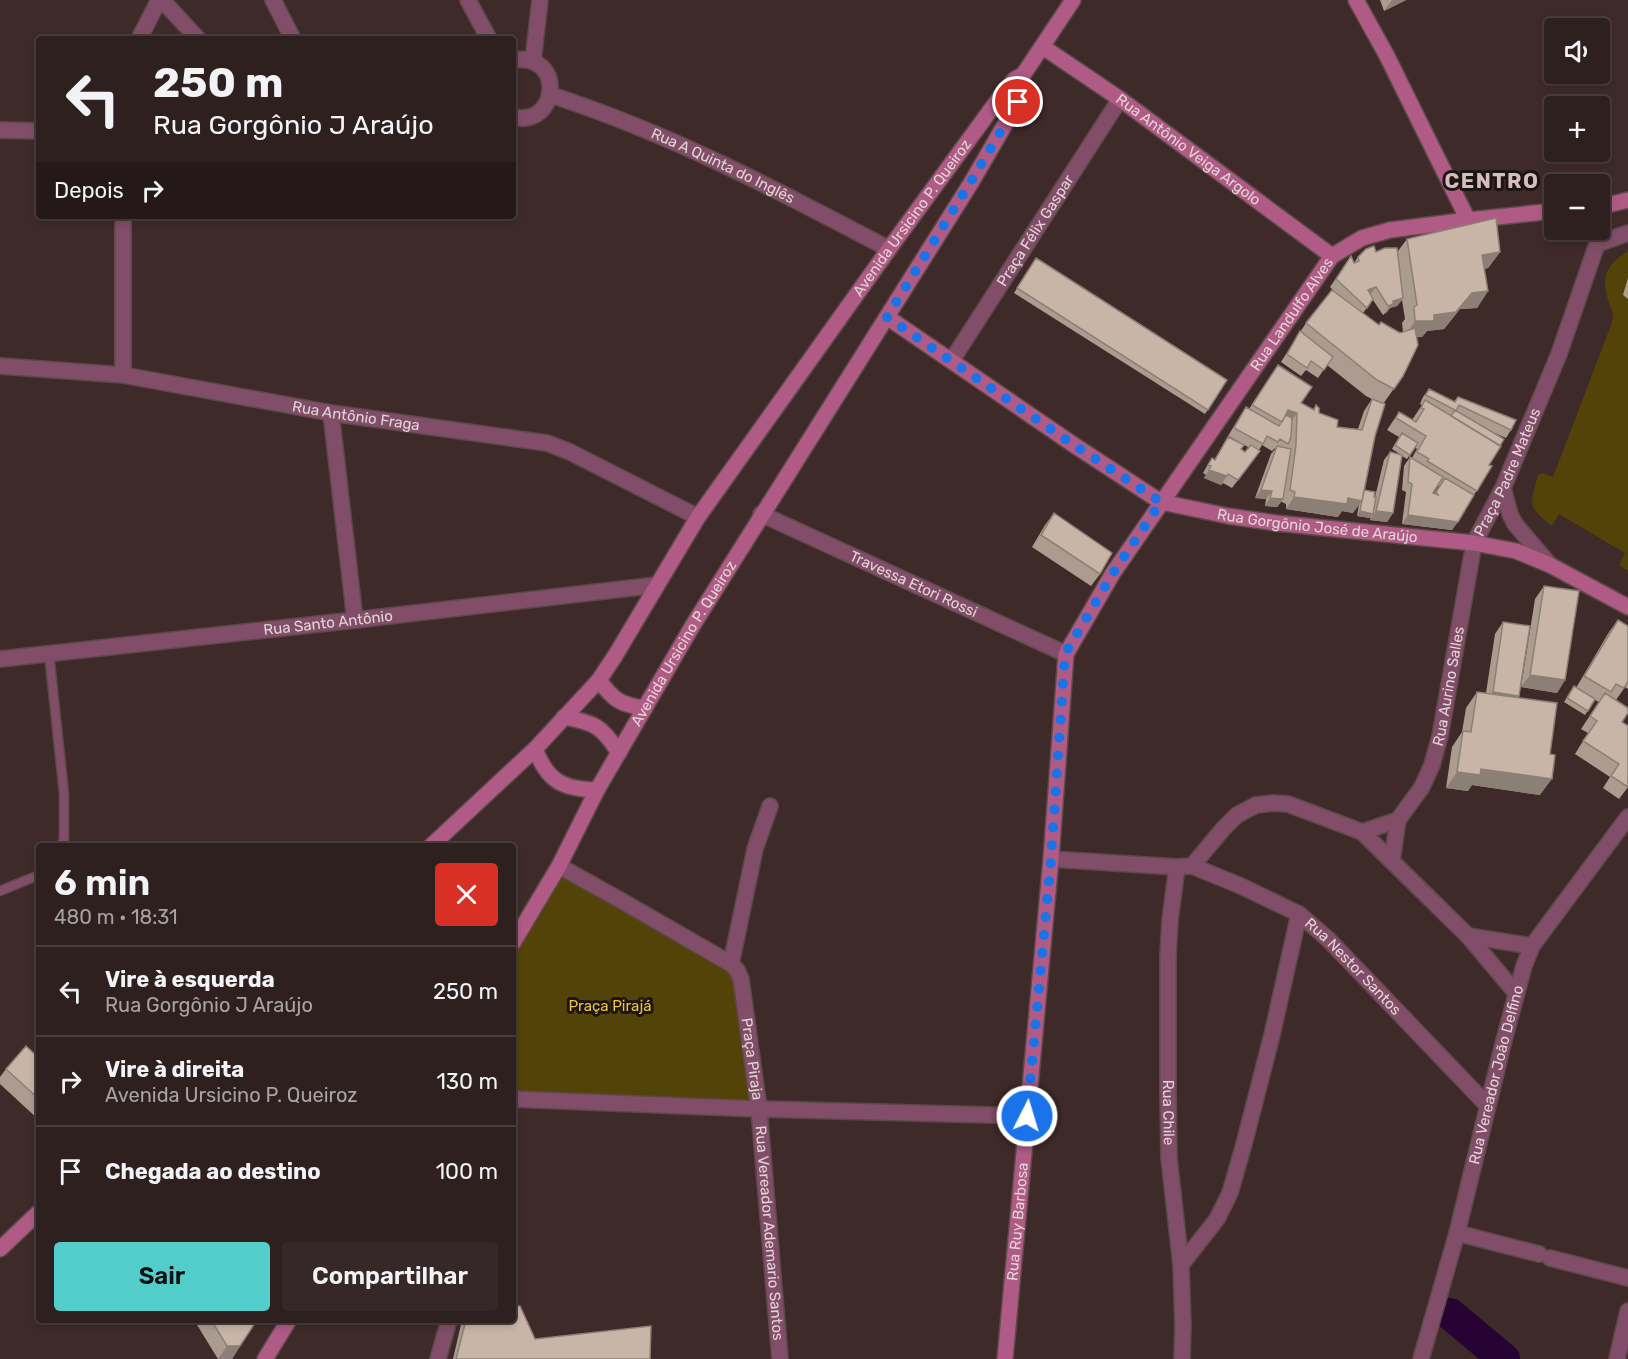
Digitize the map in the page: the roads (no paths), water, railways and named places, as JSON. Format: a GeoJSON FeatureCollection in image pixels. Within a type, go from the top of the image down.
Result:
{"type":"FeatureCollection","features":[{"type":"Feature","properties":{"kind":"street"},"geometry":{"type":"LineString","coordinates":[[141,36],[160,0],[195,36]]}},
{"type":"Feature","properties":{"kind":"street"},"geometry":{"type":"LineString","coordinates":[[273,0],[291,36]]}},
{"type":"Feature","properties":{"kind":"street"},"geometry":{"type":"LineString","coordinates":[[468,0],[487,36]]}},
{"type":"Feature","properties":{"kind":"street"},"geometry":{"type":"LineString","coordinates":[[533,61],[540,0]]}},
{"type":"Feature","properties":{"kind":"street"},"geometry":{"type":"LineString","coordinates":[[1023,75],[1073,0]]}},
{"type":"Feature","properties":{"kind":"street"},"geometry":{"type":"LineString","coordinates":[[1356,0],[1387,56],[1468,220]]}},
{"type":"Feature","properties":{"kind":"street","name":"Rua Antônio Veiga Argolo"},"geometry":{"type":"LineString","coordinates":[[1042,47],[1120,99],[1332,256]]}},
{"type":"Feature","properties":{"kind":"street"},"geometry":{"type":"LineString","coordinates":[[516,59],[523,58],[542,66],[551,84],[546,105],[539,112],[530,117],[516,117]]}},
{"type":"Feature","properties":{"kind":"street","name":"Avenida Ursicino P. Queiroz"},"geometry":{"type":"LineString","coordinates":[[535,749],[599,680],[698,517],[1009,85],[1023,75]]}},
{"type":"Feature","properties":{"kind":"street","name":"Avenida Ursicino P. Queiroz"},"geometry":{"type":"LineString","coordinates":[[516,938],[559,866],[597,790],[693,625],[887,317],[1018,102],[1023,75]]}},
{"type":"Feature","properties":{"kind":"street","name":"Rua A Quinta do Inglês"},"geometry":{"type":"LineString","coordinates":[[550,95],[654,133],[772,188],[889,249]]}},
{"type":"Feature","properties":{"kind":"street","name":"Praça Félix Gaspar"},"geometry":{"type":"LineString","coordinates":[[951,360],[1120,99]]}},
{"type":"Feature","properties":{"kind":"street"},"geometry":{"type":"LineString","coordinates":[[0,130],[36,131]]}},
{"type":"Feature","properties":{"kind":"street"},"geometry":{"type":"LineString","coordinates":[[1610,204],[1628,200]]}},
{"type":"Feature","properties":{"kind":"street","name":"Rua Landulfo Alves"},"geometry":{"type":"LineString","coordinates":[[1161,502],[1332,256],[1362,238],[1390,230],[1544,212]]}},
{"type":"Feature","properties":{"kind":"street"},"geometry":{"type":"LineString","coordinates":[[123,219],[123,375]]}},
{"type":"Feature","properties":{"kind":"street"},"geometry":{"type":"LineString","coordinates":[[1597,244],[1628,234]]}},
{"type":"Feature","properties":{"kind":"street","name":"Praça Padre Mateus"},"geometry":{"type":"LineString","coordinates":[[1597,240],[1559,354],[1503,488],[1474,543],[1516,551],[1550,565],[1628,607]]}},
{"type":"Feature","properties":{"kind":"street"},"geometry":{"type":"LineString","coordinates":[[887,317],[1161,502]]}},
{"type":"Feature","properties":{"kind":"street","name":"Rua Antônio Fraga"},"geometry":{"type":"LineString","coordinates":[[0,366],[123,375],[331,414],[547,443],[570,452],[698,517]]}},
{"type":"Feature","properties":{"kind":"street"},"geometry":{"type":"LineString","coordinates":[[331,414],[355,620]]}},
{"type":"Feature","properties":{"kind":"street"},"geometry":{"type":"LineString","coordinates":[[1503,488],[1515,524],[1550,565]]}},
{"type":"Feature","properties":{"kind":"street","name":"Rua Gorgônio José de Araújo"},"geometry":{"type":"LineString","coordinates":[[1161,502],[1276,523],[1474,543]]}},
{"type":"Feature","properties":{"kind":"street","name":"Rua Ruy Barbosa"},"geometry":{"type":"LineString","coordinates":[[1005,1359],[1051,859],[1065,654],[1113,573],[1161,502]]}},
{"type":"Feature","properties":{"kind":"street","name":"Travessa Etori Rossi"},"geometry":{"type":"LineString","coordinates":[[761,514],[1065,654]]}},
{"type":"Feature","properties":{"kind":"street","name":"Rua Aurino Salles"},"geometry":{"type":"LineString","coordinates":[[1392,860],[1398,820],[1422,787],[1432,765],[1440,736],[1474,543]]}},
{"type":"Feature","properties":{"kind":"street","name":"Rua Santo Antônio"},"geometry":{"type":"LineString","coordinates":[[0,658],[657,585]]}},
{"type":"Feature","properties":{"kind":"street"},"geometry":{"type":"LineString","coordinates":[[599,680],[609,694],[619,702],[645,708]]}},
{"type":"Feature","properties":{"kind":"street"},"geometry":{"type":"LineString","coordinates":[[564,717],[584,721],[597,727],[608,736],[619,753]]}},
{"type":"Feature","properties":{"kind":"street"},"geometry":{"type":"LineString","coordinates":[[434,843],[535,749],[541,765],[562,784],[578,789],[597,790]]}},
{"type":"Feature","properties":{"kind":"street"},"geometry":{"type":"LineString","coordinates":[[1184,866],[1237,815],[1256,805],[1288,804],[1362,832],[1468,936],[1516,993]]}},
{"type":"Feature","properties":{"kind":"street"},"geometry":{"type":"LineString","coordinates":[[559,866],[731,964],[755,849],[771,806]]}},
{"type":"Feature","properties":{"kind":"street","name":"Rua Vereador João Delfino"},"geometry":{"type":"LineString","coordinates":[[1421,1359],[1456,1233],[1516,993],[1532,946],[1628,817]]}},
{"type":"Feature","properties":{"kind":"street"},"geometry":{"type":"LineString","coordinates":[[1362,832],[1398,820]]}},
{"type":"Feature","properties":{"kind":"street","name":"Rua Nestor Santos"},"geometry":{"type":"LineString","coordinates":[[1051,859],[1184,866],[1241,886],[1299,914],[1328,939],[1487,1105]]}},
{"type":"Feature","properties":{"kind":"street","name":"Rua Chile"},"geometry":{"type":"LineString","coordinates":[[1182,1359],[1181,1265],[1169,1158],[1168,956],[1170,920],[1184,866]]}},
{"type":"Feature","properties":{"kind":"street"},"geometry":{"type":"LineString","coordinates":[[1181,1265],[1217,1219],[1230,1193],[1272,1035],[1299,914]]}},
{"type":"Feature","properties":{"kind":"street"},"geometry":{"type":"LineString","coordinates":[[1468,936],[1532,946]]}},
{"type":"Feature","properties":{"kind":"street","name":"Praça Piraja"},"geometry":{"type":"LineString","coordinates":[[516,1099],[759,1109],[741,979],[731,964]]}},
{"type":"Feature","properties":{"kind":"street"},"geometry":{"type":"LineString","coordinates":[[759,1109],[1027,1116]]}},
{"type":"Feature","properties":{"kind":"street","name":"Rua Vereador Ademario Santos"},"geometry":{"type":"LineString","coordinates":[[759,1109],[780,1359]]}},
{"type":"Feature","properties":{"kind":"street"},"geometry":{"type":"LineString","coordinates":[[0,1249],[36,1215]]}},
{"type":"Feature","properties":{"kind":"street"},"geometry":{"type":"LineString","coordinates":[[1456,1233],[1628,1278]]}},
{"type":"Feature","properties":{"kind":"street"},"geometry":{"type":"LineString","coordinates":[[1617,1359],[1628,1311]]}},
{"type":"Feature","properties":{"kind":"street"},"geometry":{"type":"LineString","coordinates":[[265,1359],[287,1323]]}},
{"type":"Feature","properties":{"kind":"street"},"geometry":{"type":"LineString","coordinates":[[438,1359],[448,1323]]}},
{"type":"Feature","properties":{"kind":"lane"},"geometry":{"type":"LineString","coordinates":[[50,653],[64,794],[62,843]]}},
{"type":"Feature","properties":{"kind":"lane"},"geometry":{"type":"LineString","coordinates":[[0,891],[36,876]]}},
{"type":"Feature","properties":{"kind":"waterway"},"geometry":{"type":"LineString","coordinates":[[1450,1314],[1504,1359]]}},
{"type":"Feature","properties":{"kind":"district","name":"CENTRO"},"geometry":{"type":"Point","coordinates":[1492,181]}},
{"type":"Feature","properties":{"kind":"park label","name":"Praça Pirajá"},"geometry":{"type":"Point","coordinates":[610,1006]}}]}
